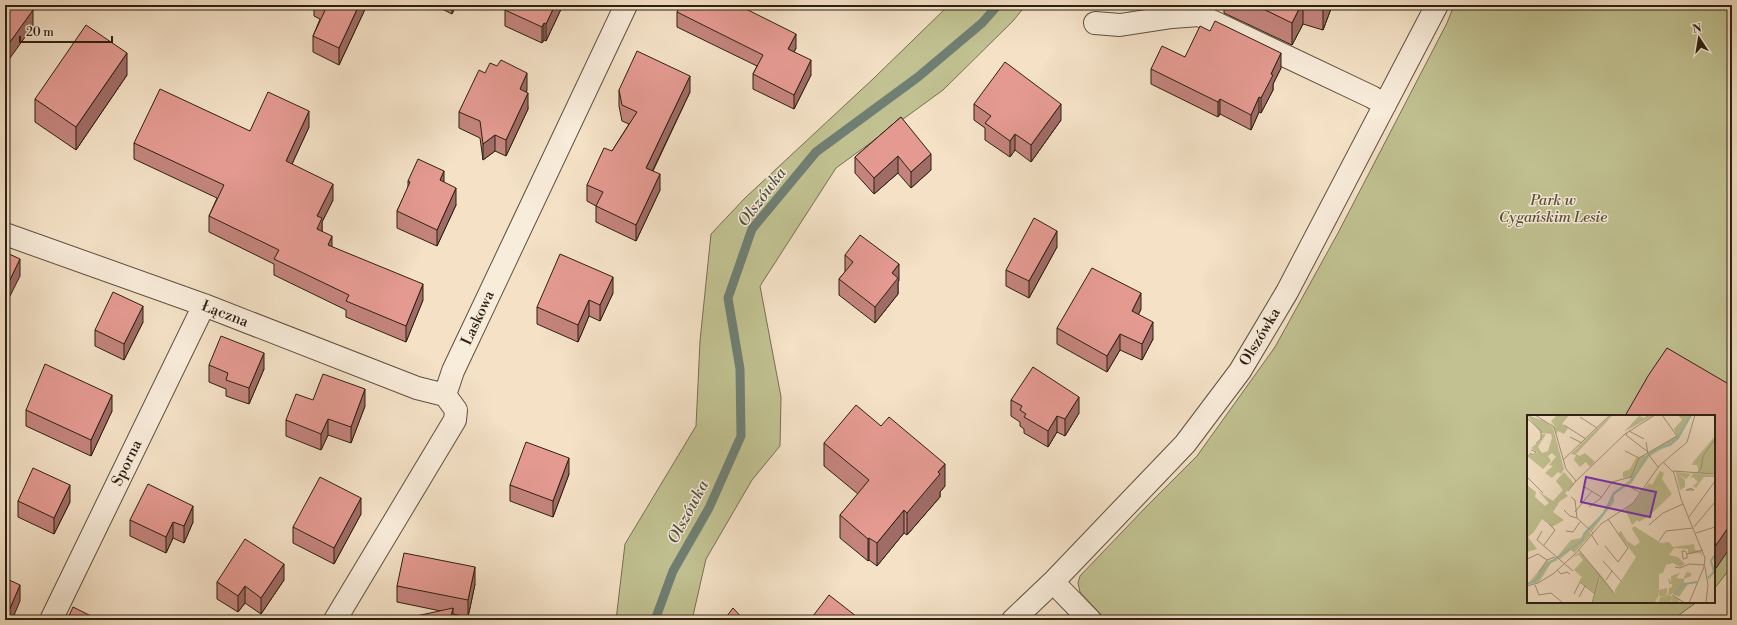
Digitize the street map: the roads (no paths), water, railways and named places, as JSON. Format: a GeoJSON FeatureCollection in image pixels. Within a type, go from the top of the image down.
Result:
{"type":"FeatureCollection","features":[{"type":"Feature","properties":{"kind":"street","name":"Laskowa"},"geometry":{"type":"LineString","coordinates":[[445,395],[453,371],[626,5]]}},
{"type":"Feature","properties":{"kind":"street","name":"Olszówka"},"geometry":{"type":"LineString","coordinates":[[1013,620],[1053,582],[1185,444],[1240,371],[1287,292],[1437,5]]}},
{"type":"Feature","properties":{"kind":"street"},"geometry":{"type":"LineString","coordinates":[[1095,23],[1120,25],[1172,17],[1195,10],[1372,97],[1385,105]]}},
{"type":"Feature","properties":{"kind":"street","name":"Łączna"},"geometry":{"type":"LineString","coordinates":[[5,234],[204,305],[417,388],[445,395]]}},
{"type":"Feature","properties":{"kind":"street","name":"Sporna"},"geometry":{"type":"LineString","coordinates":[[51,620],[204,305]]}},
{"type":"Feature","properties":{"kind":"street"},"geometry":{"type":"LineString","coordinates":[[335,620],[453,424],[456,410],[445,395]]}},
{"type":"Feature","properties":{"kind":"street"},"geometry":{"type":"LineString","coordinates":[[1053,582],[1090,620]]}},
{"type":"Feature","properties":{"kind":"waterway","name":"Olszówka"},"geometry":{"type":"LineString","coordinates":[[655,620],[673,571],[709,508],[741,436],[740,369],[728,298],[752,229],[816,152],[918,77],[982,23],[998,5]]}},
{"type":"Feature","properties":{"kind":"park label","name":"Park w Cygańskim Lesie"},"geometry":{"type":"Point","coordinates":[1553,208]}}]}
